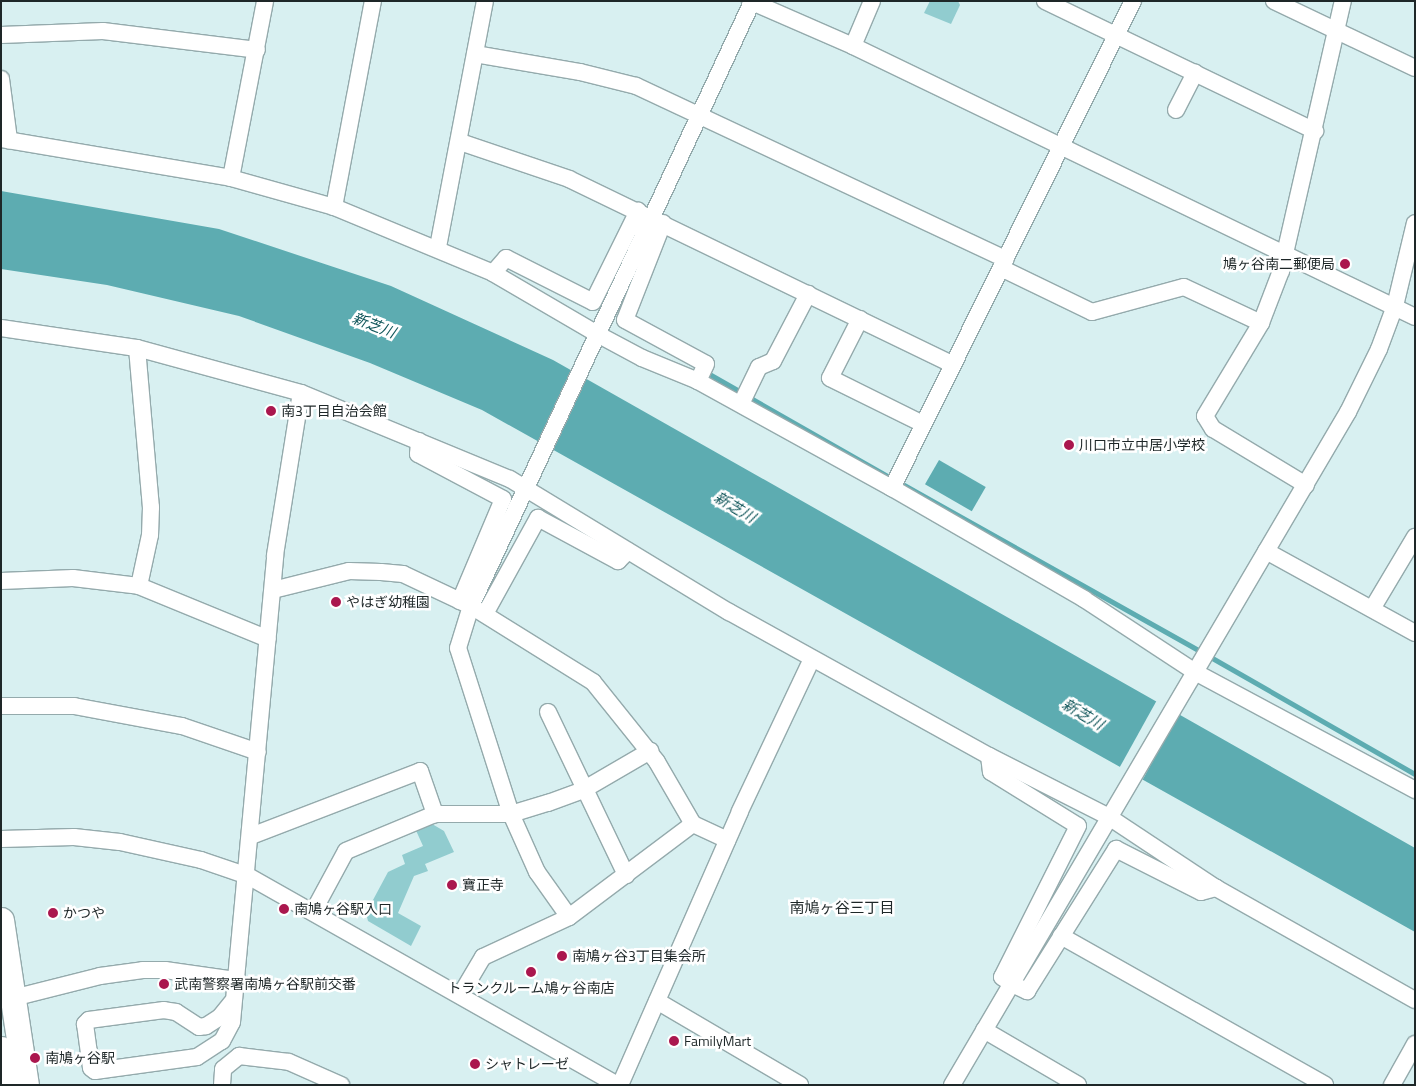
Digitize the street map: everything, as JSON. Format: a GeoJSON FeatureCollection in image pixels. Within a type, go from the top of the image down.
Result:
{"type":"FeatureCollection","features":[{"type":"Feature","properties":{"kind":"highway"},"geometry":{"type":"LineString","coordinates":[[1,920],[26,1085]]}},
{"type":"Feature","properties":{"kind":"highway"},"geometry":{"type":"LineString","coordinates":[[1,1049],[7,1085]]}},
{"type":"Feature","properties":{"kind":"street"},"geometry":{"type":"LineString","coordinates":[[231,178],[265,1]]}},
{"type":"Feature","properties":{"kind":"street"},"geometry":{"type":"LineString","coordinates":[[334,206],[373,1]]}},
{"type":"Feature","properties":{"kind":"street"},"geometry":{"type":"LineString","coordinates":[[438,248],[460,142],[485,1]]}},
{"type":"Feature","properties":{"kind":"street"},"geometry":{"type":"LineString","coordinates":[[853,46],[872,1]]}},
{"type":"Feature","properties":{"kind":"street"},"geometry":{"type":"LineString","coordinates":[[1045,1],[1315,131]]}},
{"type":"Feature","properties":{"kind":"street"},"geometry":{"type":"LineString","coordinates":[[892,488],[1132,1]]}},
{"type":"Feature","properties":{"kind":"street"},"geometry":{"type":"LineString","coordinates":[[1274,1],[1415,68]]}},
{"type":"Feature","properties":{"kind":"street"},"geometry":{"type":"LineString","coordinates":[[1306,485],[1206,422],[1207,411],[1261,323],[1286,255],[1343,1]]}},
{"type":"Feature","properties":{"kind":"street"},"geometry":{"type":"LineString","coordinates":[[472,607],[599,335],[651,217],[753,2],[853,46],[1415,317]]}},
{"type":"Feature","properties":{"kind":"street"},"geometry":{"type":"LineString","coordinates":[[1,35],[103,31],[257,50]]}},
{"type":"Feature","properties":{"kind":"street"},"geometry":{"type":"LineString","coordinates":[[475,54],[580,72],[636,86],[700,113],[1003,263],[1092,312],[1184,288],[1261,323]]}},
{"type":"Feature","properties":{"kind":"street"},"geometry":{"type":"LineString","coordinates":[[1176,110],[1195,73]]}},
{"type":"Feature","properties":{"kind":"street"},"geometry":{"type":"LineString","coordinates":[[1,79],[5,140],[231,178],[334,206],[438,248],[493,273],[599,335],[642,358],[698,381],[892,488],[1084,599],[1193,677],[1415,790]]}},
{"type":"Feature","properties":{"kind":"street"},"geometry":{"type":"LineString","coordinates":[[460,142],[569,179],[952,364]]}},
{"type":"Feature","properties":{"kind":"street"},"geometry":{"type":"LineString","coordinates":[[493,273],[506,258],[593,302],[651,217]]}},
{"type":"Feature","properties":{"kind":"street"},"geometry":{"type":"LineString","coordinates":[[651,217],[625,320],[706,364],[698,381]]}},
{"type":"Feature","properties":{"kind":"street"},"geometry":{"type":"LineString","coordinates":[[952,1085],[1306,485],[1367,375],[1395,306],[1415,223]]}},
{"type":"Feature","properties":{"kind":"street"},"geometry":{"type":"LineString","coordinates":[[741,404],[759,367],[773,361],[808,294]]}},
{"type":"Feature","properties":{"kind":"street"},"geometry":{"type":"LineString","coordinates":[[860,319],[830,378],[924,424]]}},
{"type":"Feature","properties":{"kind":"street"},"geometry":{"type":"LineString","coordinates":[[1,328],[137,348],[301,393],[528,488],[628,552],[812,659],[989,756],[1112,813],[1216,888],[1415,1000]]}},
{"type":"Feature","properties":{"kind":"street"},"geometry":{"type":"LineString","coordinates":[[137,348],[152,506],[150,535],[139,586]]}},
{"type":"Feature","properties":{"kind":"street"},"geometry":{"type":"LineString","coordinates":[[199,1027],[176,1012],[164,1010],[88,1020],[85,1024],[92,1068],[95,1071],[197,1057],[211,1051],[228,1034],[232,1022],[232,1002],[248,876],[275,555],[301,393]]}},
{"type":"Feature","properties":{"kind":"street"},"geometry":{"type":"LineString","coordinates":[[419,441],[418,454],[503,499],[472,607],[458,648],[511,814],[537,872],[569,917]]}},
{"type":"Feature","properties":{"kind":"street"},"geometry":{"type":"LineString","coordinates":[[472,607],[538,518],[618,561],[628,552]]}},
{"type":"Feature","properties":{"kind":"street"},"geometry":{"type":"LineString","coordinates":[[1372,609],[1415,537]]}},
{"type":"Feature","properties":{"kind":"street"},"geometry":{"type":"LineString","coordinates":[[1266,551],[1415,633]]}},
{"type":"Feature","properties":{"kind":"street"},"geometry":{"type":"LineString","coordinates":[[273,590],[349,570],[381,572],[403,574],[472,607],[593,682],[650,751],[693,824],[727,840]]}},
{"type":"Feature","properties":{"kind":"street"},"geometry":{"type":"LineString","coordinates":[[1,581],[73,578],[139,586],[268,639]]}},
{"type":"Feature","properties":{"kind":"street"},"geometry":{"type":"LineString","coordinates":[[1,839],[74,837],[120,842],[201,860],[248,876],[461,994],[619,1085],[727,840],[812,659]]}},
{"type":"Feature","properties":{"kind":"street"},"geometry":{"type":"LineString","coordinates":[[1,706],[74,706],[182,726],[258,752]]}},
{"type":"Feature","properties":{"kind":"street"},"geometry":{"type":"LineString","coordinates":[[548,712],[626,875]]}},
{"type":"Feature","properties":{"kind":"street"},"geometry":{"type":"LineString","coordinates":[[314,912],[346,851],[435,814],[511,814],[584,790],[650,751]]}},
{"type":"Feature","properties":{"kind":"street"},"geometry":{"type":"LineString","coordinates":[[989,756],[991,772],[1078,826],[1002,977],[1012,984],[1026,991],[1116,849],[1201,892],[1216,888]]}},
{"type":"Feature","properties":{"kind":"street"},"geometry":{"type":"LineString","coordinates":[[251,836],[420,771],[435,814]]}},
{"type":"Feature","properties":{"kind":"street"},"geometry":{"type":"LineString","coordinates":[[461,994],[483,957],[569,917],[693,824]]}},
{"type":"Feature","properties":{"kind":"street"},"geometry":{"type":"LineString","coordinates":[[1061,936],[1325,1085]]}},
{"type":"Feature","properties":{"kind":"street"},"geometry":{"type":"LineString","coordinates":[[13,998],[100,976],[143,970],[165,970],[235,980]]}},
{"type":"Feature","properties":{"kind":"street"},"geometry":{"type":"LineString","coordinates":[[657,1001],[800,1085]]}},
{"type":"Feature","properties":{"kind":"street"},"geometry":{"type":"LineString","coordinates":[[199,1027],[216,1020],[232,1002]]}},
{"type":"Feature","properties":{"kind":"street"},"geometry":{"type":"LineString","coordinates":[[197,1057],[199,1027]]}},
{"type":"Feature","properties":{"kind":"street"},"geometry":{"type":"LineString","coordinates":[[984,1030],[1078,1085]]}},
{"type":"Feature","properties":{"kind":"street"},"geometry":{"type":"LineString","coordinates":[[1392,1085],[1415,1044]]}},
{"type":"Feature","properties":{"kind":"street"},"geometry":{"type":"LineString","coordinates":[[222,1085],[223,1069],[239,1056],[289,1062],[341,1085]]}},
{"type":"Feature","properties":{"kind":"shaded area"},"geometry":{"type":"Polygon","coordinates":[[[930,1],[958,1],[960,5],[951,24],[924,13],[930,1]]]}},
{"type":"Feature","properties":{"kind":"shaded area"},"geometry":{"type":"Polygon","coordinates":[[[427,821],[444,831],[454,852],[425,864],[428,871],[414,876],[398,913],[421,926],[411,946],[368,921],[366,913],[388,872],[405,864],[402,855],[423,846],[414,826],[427,821]]]}},
{"type":"Feature","properties":{"kind":"water","name":"新芝川"},"geometry":{"type":"Polygon","coordinates":[[[1,191],[219,229],[391,286],[553,360],[1415,848],[1415,932],[482,410],[370,363],[239,316],[107,285],[1,269],[1,191]]]}},
{"type":"Feature","properties":{"kind":"water"},"geometry":{"type":"Polygon","coordinates":[[[939,460],[986,487],[972,511],[925,484],[939,460]]]}},
{"type":"Feature","properties":{"kind":"pier"},"geometry":{"type":"Polygon","coordinates":[[[1157,700],[1180,713],[1141,782],[1119,769],[1157,700]]]}},
{"type":"Feature","properties":{"kind":"waterway"},"geometry":{"type":"LineString","coordinates":[[706,372],[743,393]]}},
{"type":"Feature","properties":{"kind":"waterway"},"geometry":{"type":"LineString","coordinates":[[749,397],[893,479]]}},
{"type":"Feature","properties":{"kind":"waterway"},"geometry":{"type":"LineString","coordinates":[[899,482],[1202,652]]}},
{"type":"Feature","properties":{"kind":"waterway"},"geometry":{"type":"LineString","coordinates":[[1209,656],[1415,774]]}},
{"type":"Feature","properties":{"kind":"place","name":"鳩ヶ谷南二郵便局"},"geometry":{"type":"Point","coordinates":[1345,264]}},
{"type":"Feature","properties":{"kind":"place","name":"南3丁目自治会館"},"geometry":{"type":"Point","coordinates":[271,411]}},
{"type":"Feature","properties":{"kind":"place","name":"川口市立中居小学校"},"geometry":{"type":"Point","coordinates":[1069,445]}},
{"type":"Feature","properties":{"kind":"place","name":"やはぎ幼稚園"},"geometry":{"type":"Point","coordinates":[336,602]}},
{"type":"Feature","properties":{"kind":"place","name":"寶正寺"},"geometry":{"type":"Point","coordinates":[452,885]}},
{"type":"Feature","properties":{"kind":"place","name":"南鳩ヶ谷駅入口"},"geometry":{"type":"Point","coordinates":[284,909]}},
{"type":"Feature","properties":{"kind":"place","name":"かつや"},"geometry":{"type":"Point","coordinates":[53,913]}},
{"type":"Feature","properties":{"kind":"place","name":"南鳩ヶ谷3丁目集会所"},"geometry":{"type":"Point","coordinates":[562,956]}},
{"type":"Feature","properties":{"kind":"place","name":"トランクルーム鳩ヶ谷南店"},"geometry":{"type":"Point","coordinates":[531,972]}},
{"type":"Feature","properties":{"kind":"place","name":"武南警察署南鳩ヶ谷駅前交番"},"geometry":{"type":"Point","coordinates":[164,984]}},
{"type":"Feature","properties":{"kind":"place","name":"FamilyMart"},"geometry":{"type":"Point","coordinates":[674,1041]}},
{"type":"Feature","properties":{"kind":"place","name":"南鳩ヶ谷駅"},"geometry":{"type":"Point","coordinates":[35,1058]}},
{"type":"Feature","properties":{"kind":"place","name":"シャトレーゼ"},"geometry":{"type":"Point","coordinates":[475,1064]}},
{"type":"Feature","properties":{"kind":"district","name":"南鳩ヶ谷三丁目"},"geometry":{"type":"Point","coordinates":[842,908]}}]}
